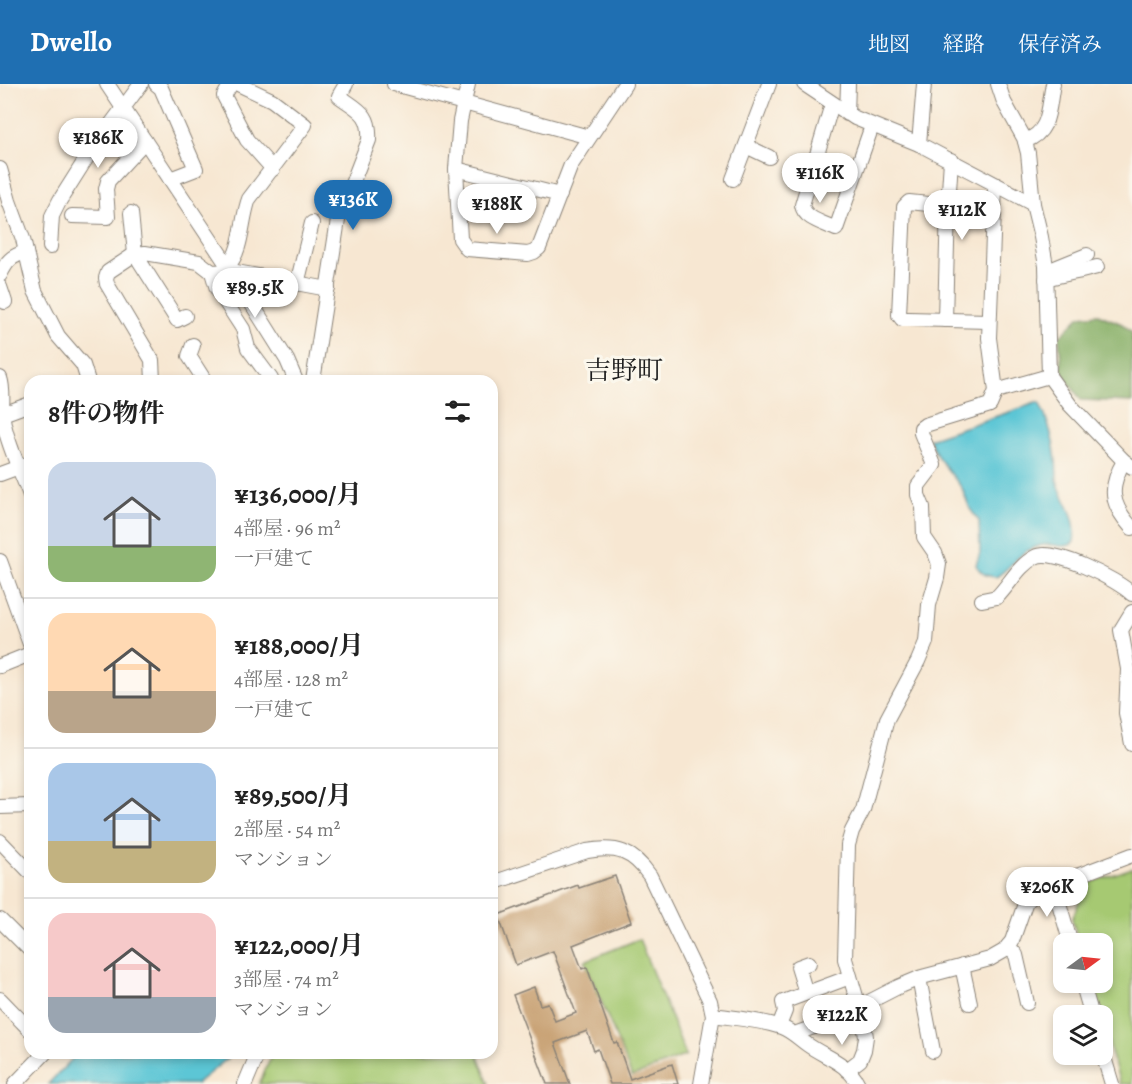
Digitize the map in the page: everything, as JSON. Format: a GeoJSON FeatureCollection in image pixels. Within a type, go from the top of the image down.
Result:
{"type":"FeatureCollection","features":[{"type":"Feature","properties":{"kind":"street"},"geometry":{"type":"LineString","coordinates":[[107,84],[230,269],[294,375]]}},
{"type":"Feature","properties":{"kind":"street"},"geometry":{"type":"LineString","coordinates":[[50,247],[52,216],[60,200],[141,84]]}},
{"type":"Feature","properties":{"kind":"street"},"geometry":{"type":"LineString","coordinates":[[231,84],[224,96],[247,140],[273,169]]}},
{"type":"Feature","properties":{"kind":"street"},"geometry":{"type":"LineString","coordinates":[[230,269],[249,199],[305,125],[272,100],[238,84]]}},
{"type":"Feature","properties":{"kind":"street"},"geometry":{"type":"LineString","coordinates":[[314,375],[339,220],[369,140],[370,128],[364,115],[339,96],[346,84]]}},
{"type":"Feature","properties":{"kind":"street"},"geometry":{"type":"LineString","coordinates":[[394,84],[590,137]]}},
{"type":"Feature","properties":{"kind":"street"},"geometry":{"type":"LineString","coordinates":[[468,84],[460,121],[456,169],[460,239],[466,249],[528,254],[539,248],[571,165],[625,84]]}},
{"type":"Feature","properties":{"kind":"street"},"geometry":{"type":"LineString","coordinates":[[734,179],[769,84]]}},
{"type":"Feature","properties":{"kind":"street"},"geometry":{"type":"LineString","coordinates":[[804,84],[847,114],[920,144],[1033,204]]}},
{"type":"Feature","properties":{"kind":"street"},"geometry":{"type":"LineString","coordinates":[[847,114],[848,84]]}},
{"type":"Feature","properties":{"kind":"street"},"geometry":{"type":"LineString","coordinates":[[920,144],[924,84]]}},
{"type":"Feature","properties":{"kind":"street"},"geometry":{"type":"LineString","coordinates":[[998,84],[1004,102],[1017,122],[1025,141],[1046,276],[1049,376],[1070,405],[1128,464],[1116,474],[1113,483],[1114,495],[1122,517],[1132,528]]}},
{"type":"Feature","properties":{"kind":"street"},"geometry":{"type":"LineString","coordinates":[[1025,141],[1036,137],[1045,125],[1053,84]]}},
{"type":"Feature","properties":{"kind":"street"},"geometry":{"type":"LineString","coordinates":[[160,86],[196,169],[170,179]]}},
{"type":"Feature","properties":{"kind":"street"},"geometry":{"type":"LineString","coordinates":[[832,104],[802,205],[807,216],[836,229],[873,126]]}},
{"type":"Feature","properties":{"kind":"street"},"geometry":{"type":"LineString","coordinates":[[72,216],[108,217],[106,189],[108,181],[145,141]]}},
{"type":"Feature","properties":{"kind":"street"},"geometry":{"type":"LineString","coordinates":[[746,146],[770,157]]}},
{"type":"Feature","properties":{"kind":"street"},"geometry":{"type":"LineString","coordinates":[[945,320],[951,160]]}},
{"type":"Feature","properties":{"kind":"street"},"geometry":{"type":"LineString","coordinates":[[0,169],[26,252],[35,291],[58,336],[83,365],[86,375]]}},
{"type":"Feature","properties":{"kind":"street"},"geometry":{"type":"LineString","coordinates":[[456,169],[560,195]]}},
{"type":"Feature","properties":{"kind":"street"},"geometry":{"type":"LineString","coordinates":[[848,1070],[860,1060],[864,1050],[865,1030],[845,959],[848,845],[852,831],[863,810],[886,719],[926,642],[929,605],[939,564],[935,553],[924,537],[923,507],[918,495],[918,486],[934,465],[921,428],[925,424],[990,405],[996,391],[989,321],[995,185]]}},
{"type":"Feature","properties":{"kind":"street"},"geometry":{"type":"LineString","coordinates":[[948,206],[909,202],[904,207],[898,309],[902,319],[989,321]]}},
{"type":"Feature","properties":{"kind":"street"},"geometry":{"type":"LineString","coordinates":[[131,213],[135,254],[177,320],[185,316]]}},
{"type":"Feature","properties":{"kind":"street"},"geometry":{"type":"LineString","coordinates":[[297,284],[312,223]]}},
{"type":"Feature","properties":{"kind":"street"},"geometry":{"type":"LineString","coordinates":[[0,275],[8,259],[26,252]]}},
{"type":"Feature","properties":{"kind":"street"},"geometry":{"type":"LineString","coordinates":[[153,375],[152,360],[107,284],[106,278],[108,272],[135,254],[145,253],[199,262],[212,272],[217,289],[243,330],[248,348],[267,375]]}},
{"type":"Feature","properties":{"kind":"street"},"geometry":{"type":"LineString","coordinates":[[1046,276],[1087,255]]}},
{"type":"Feature","properties":{"kind":"street"},"geometry":{"type":"LineString","coordinates":[[1046,276],[1083,272],[1097,267]]}},
{"type":"Feature","properties":{"kind":"street"},"geometry":{"type":"LineString","coordinates":[[212,272],[230,269],[328,289]]}},
{"type":"Feature","properties":{"kind":"street"},"geometry":{"type":"LineString","coordinates":[[0,287],[5,302]]}},
{"type":"Feature","properties":{"kind":"street"},"geometry":{"type":"LineString","coordinates":[[193,345],[189,356],[201,375]]}},
{"type":"Feature","properties":{"kind":"street"},"geometry":{"type":"LineString","coordinates":[[274,375],[278,366],[286,360]]}},
{"type":"Feature","properties":{"kind":"street"},"geometry":{"type":"LineString","coordinates":[[996,391],[1049,376]]}},
{"type":"Feature","properties":{"kind":"street"},"geometry":{"type":"LineString","coordinates":[[0,378],[3,385],[1,415],[24,463]]}},
{"type":"Feature","properties":{"kind":"street"},"geometry":{"type":"LineString","coordinates":[[1,415],[24,406]]}},
{"type":"Feature","properties":{"kind":"street"},"geometry":{"type":"LineString","coordinates":[[0,474],[24,465]]}},
{"type":"Feature","properties":{"kind":"street"},"geometry":{"type":"LineString","coordinates":[[982,600],[997,597],[1011,578],[1028,562],[1043,554],[1061,557],[1112,580],[1132,594]]}},
{"type":"Feature","properties":{"kind":"street"},"geometry":{"type":"LineString","coordinates":[[0,561],[24,627]]}},
{"type":"Feature","properties":{"kind":"street"},"geometry":{"type":"LineString","coordinates":[[1132,612],[1121,630],[1128,669],[1126,713],[1132,744]]}},
{"type":"Feature","properties":{"kind":"street"},"geometry":{"type":"LineString","coordinates":[[0,666],[24,656]]}},
{"type":"Feature","properties":{"kind":"street"},"geometry":{"type":"LineString","coordinates":[[0,807],[24,806]]}},
{"type":"Feature","properties":{"kind":"street"},"geometry":{"type":"LineString","coordinates":[[0,841],[24,866]]}},
{"type":"Feature","properties":{"kind":"street"},"geometry":{"type":"LineString","coordinates":[[498,881],[587,851],[611,849],[630,855],[642,863],[710,1000],[713,1015],[701,1084]]}},
{"type":"Feature","properties":{"kind":"street"},"geometry":{"type":"LineString","coordinates":[[794,1034],[848,1015],[919,978],[990,959],[1005,951],[1019,926],[1026,902],[1040,890],[1053,883],[1132,855]]}},
{"type":"Feature","properties":{"kind":"street"},"geometry":{"type":"LineString","coordinates":[[1053,883],[1068,933]]}},
{"type":"Feature","properties":{"kind":"street"},"geometry":{"type":"LineString","coordinates":[[0,920],[24,944]]}},
{"type":"Feature","properties":{"kind":"street"},"geometry":{"type":"LineString","coordinates":[[1008,946],[1016,955],[1022,998]]}},
{"type":"Feature","properties":{"kind":"street"},"geometry":{"type":"LineString","coordinates":[[806,993],[798,967],[809,963]]}},
{"type":"Feature","properties":{"kind":"street"},"geometry":{"type":"LineString","coordinates":[[962,966],[970,1003]]}},
{"type":"Feature","properties":{"kind":"street"},"geometry":{"type":"LineString","coordinates":[[779,1026],[785,1011],[783,1002],[850,977]]}},
{"type":"Feature","properties":{"kind":"street"},"geometry":{"type":"LineString","coordinates":[[919,978],[934,1022],[933,1051]]}},
{"type":"Feature","properties":{"kind":"street"},"geometry":{"type":"LineString","coordinates":[[0,999],[24,1024]]}},
{"type":"Feature","properties":{"kind":"street"},"geometry":{"type":"LineString","coordinates":[[713,1015],[779,1026],[848,1070],[858,1084]]}},
{"type":"Feature","properties":{"kind":"street"},"geometry":{"type":"LineString","coordinates":[[15,1084],[39,1059]]}},
{"type":"Feature","properties":{"kind":"street"},"geometry":{"type":"LineString","coordinates":[[244,1084],[255,1059]]}},
{"type":"Feature","properties":{"kind":"street"},"geometry":{"type":"LineString","coordinates":[[1106,1065],[1112,1084]]}},
{"type":"Feature","properties":{"kind":"green space"},"geometry":{"type":"Polygon","coordinates":[[[1098,314],[1122,324],[1132,332],[1132,402],[1081,400],[1062,373],[1059,337],[1080,316],[1098,314]]]}},
{"type":"Feature","properties":{"kind":"green space"},"geometry":{"type":"Polygon","coordinates":[[[1132,868],[1132,1084],[1120,1084],[1113,1059],[1113,1005],[1097,1005],[1094,993],[1113,993],[1113,933],[1076,933],[1072,919],[1086,884],[1132,868]]]}},
{"type":"Feature","properties":{"kind":"green space"},"geometry":{"type":"Polygon","coordinates":[[[639,939],[686,1055],[632,1077],[585,961],[639,939]]]}},
{"type":"Feature","properties":{"kind":"green space"},"geometry":{"type":"Polygon","coordinates":[[[270,1059],[479,1059],[489,1084],[259,1084],[270,1059]]]}},
{"type":"Feature","properties":{"kind":"water"},"geometry":{"type":"Polygon","coordinates":[[[1039,402],[1052,438],[1058,484],[1073,518],[1074,542],[1067,546],[1046,544],[1034,548],[1021,555],[996,577],[989,576],[976,565],[980,553],[979,521],[970,509],[962,488],[938,457],[929,439],[1039,402]]]}},
{"type":"Feature","properties":{"kind":"water"},"geometry":{"type":"Polygon","coordinates":[[[72,1059],[227,1059],[196,1084],[48,1084],[72,1059]]]}},
{"type":"Feature","properties":{"kind":"building"},"geometry":{"type":"Polygon","coordinates":[[[615,876],[631,922],[573,945],[582,969],[587,967],[614,1043],[617,1042],[630,1079],[672,1064],[678,1084],[610,1084],[598,1049],[594,1051],[587,1031],[555,1043],[570,1084],[547,1084],[513,995],[534,987],[540,1005],[548,1003],[555,1021],[576,1013],[553,951],[516,965],[498,915],[578,885],[579,888],[615,876]]]}},
{"type":"Feature","properties":{"kind":"district","name":"吉野町"},"geometry":{"type":"Point","coordinates":[624,370]}}]}
